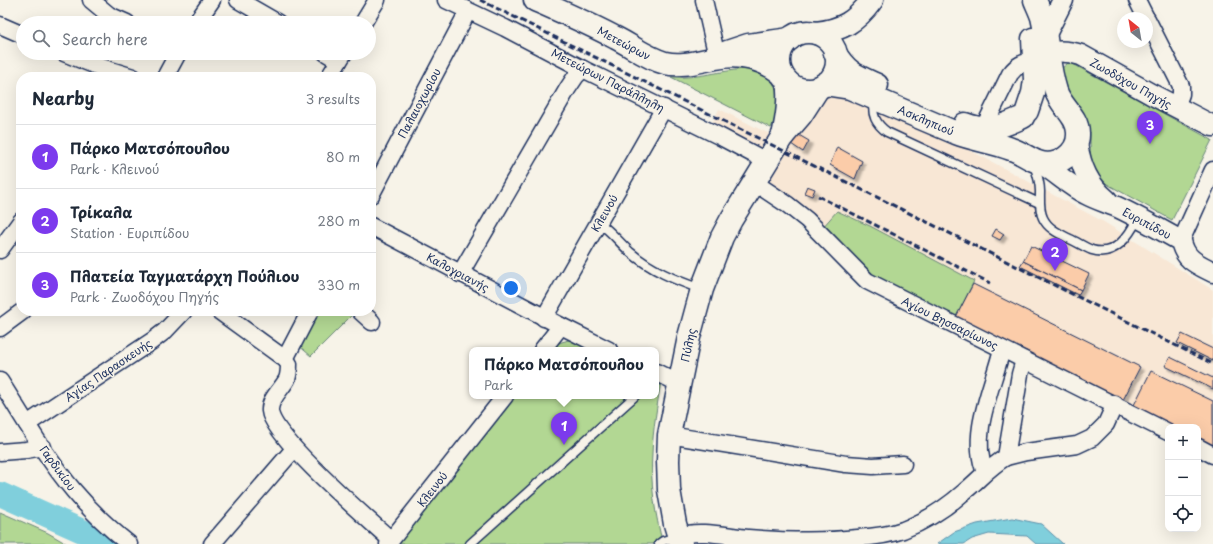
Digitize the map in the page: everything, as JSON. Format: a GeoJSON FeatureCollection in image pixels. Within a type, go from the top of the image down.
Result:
{"type":"FeatureCollection","features":[{"type":"Feature","properties":{"kind":"main road","name":"Μετεώρων"},"geometry":{"type":"LineString","coordinates":[[535,0],[665,63],[685,64],[717,57],[735,57],[762,61],[773,67],[785,78]]}},
{"type":"Feature","properties":{"kind":"main road"},"geometry":{"type":"LineString","coordinates":[[1033,0],[1042,16],[1042,50],[1033,93],[1017,133],[1022,150],[1033,160]]}},
{"type":"Feature","properties":{"kind":"main road"},"geometry":{"type":"LineString","coordinates":[[782,137],[789,106],[789,94],[785,78],[779,65],[779,55],[783,46],[790,38],[802,33],[816,33],[842,28],[852,22],[869,1]]}},
{"type":"Feature","properties":{"kind":"main road"},"geometry":{"type":"LineString","coordinates":[[782,137],[801,115],[821,86],[830,78],[834,71],[836,62],[833,47],[822,36],[816,33]]}},
{"type":"Feature","properties":{"kind":"main road","name":"Μετεώρων"},"geometry":{"type":"LineString","coordinates":[[717,57],[748,45],[790,38]]}},
{"type":"Feature","properties":{"kind":"main road"},"geometry":{"type":"LineString","coordinates":[[1042,50],[1058,96],[1077,124],[1077,144]]}},
{"type":"Feature","properties":{"kind":"main road","name":"Ασκληπιού"},"geometry":{"type":"LineString","coordinates":[[835,53],[842,64],[857,76],[961,123],[983,129],[991,129],[1002,126],[1025,114],[1036,106],[1046,103],[1056,104],[1065,108]]}},
{"type":"Feature","properties":{"kind":"main road"},"geometry":{"type":"LineString","coordinates":[[785,78],[794,86],[802,89],[810,89],[821,86]]}},
{"type":"Feature","properties":{"kind":"main road","name":"Ασκληπιού"},"geometry":{"type":"LineString","coordinates":[[821,86],[850,88],[956,134],[1012,149],[1033,160],[1051,164],[1062,161],[1071,153],[1077,144]]}},
{"type":"Feature","properties":{"kind":"main road","name":"Πύλης"},"geometry":{"type":"LineString","coordinates":[[673,541],[669,490],[669,435],[689,337],[702,289],[728,225],[782,137]]}},
{"type":"Feature","properties":{"kind":"street"},"geometry":{"type":"LineString","coordinates":[[91,0],[111,16]]}},
{"type":"Feature","properties":{"kind":"street"},"geometry":{"type":"LineString","coordinates":[[201,16],[212,0]]}},
{"type":"Feature","properties":{"kind":"street"},"geometry":{"type":"LineString","coordinates":[[238,0],[266,16]]}},
{"type":"Feature","properties":{"kind":"street"},"geometry":{"type":"LineString","coordinates":[[367,16],[377,0]]}},
{"type":"Feature","properties":{"kind":"street","name":"Μετεώρων Παράλληλη"},"geometry":{"type":"LineString","coordinates":[[446,0],[720,136],[768,162]]}},
{"type":"Feature","properties":{"kind":"street"},"geometry":{"type":"LineString","coordinates":[[704,0],[717,57]]}},
{"type":"Feature","properties":{"kind":"street"},"geometry":{"type":"LineString","coordinates":[[983,129],[1010,74],[1015,68],[1042,50],[1063,0]]}},
{"type":"Feature","properties":{"kind":"street"},"geometry":{"type":"LineString","coordinates":[[1137,0],[1143,12]]}},
{"type":"Feature","properties":{"kind":"street","name":"Παλαιοχωρίου"},"geometry":{"type":"LineString","coordinates":[[376,186],[468,11]]}},
{"type":"Feature","properties":{"kind":"street"},"geometry":{"type":"LineString","coordinates":[[0,25],[16,32]]}},
{"type":"Feature","properties":{"kind":"street"},"geometry":{"type":"LineString","coordinates":[[1153,31],[1181,86],[1182,94],[1176,107]]}},
{"type":"Feature","properties":{"kind":"street","name":"Ζωοδόχου Πηγής"},"geometry":{"type":"LineString","coordinates":[[1042,50],[1070,51],[1080,55],[1213,126]]}},
{"type":"Feature","properties":{"kind":"street"},"geometry":{"type":"LineString","coordinates":[[74,60],[88,70],[101,72]]}},
{"type":"Feature","properties":{"kind":"street"},"geometry":{"type":"LineString","coordinates":[[168,72],[174,60]]}},
{"type":"Feature","properties":{"kind":"street"},"geometry":{"type":"LineString","coordinates":[[331,72],[335,60]]}},
{"type":"Feature","properties":{"kind":"street"},"geometry":{"type":"LineString","coordinates":[[460,274],[576,76],[583,69]]}},
{"type":"Feature","properties":{"kind":"street","name":"Κλεινού"},"geometry":{"type":"LineString","coordinates":[[544,318],[664,108]]}},
{"type":"Feature","properties":{"kind":"street","name":"Ευριπίδου"},"geometry":{"type":"LineString","coordinates":[[1077,144],[1085,174],[1100,195],[1113,205]]}},
{"type":"Feature","properties":{"kind":"street","name":"Ευριπίδου"},"geometry":{"type":"LineString","coordinates":[[1033,160],[1053,170],[1070,185],[1086,194],[1113,205],[1181,241],[1182,248],[1187,256],[1213,272]]}},
{"type":"Feature","properties":{"kind":"street"},"geometry":{"type":"LineString","coordinates":[[1181,241],[1213,170]]}},
{"type":"Feature","properties":{"kind":"street","name":"Αγίου Βησσαρίωνος"},"geometry":{"type":"LineString","coordinates":[[755,183],[788,205],[807,220],[867,281],[1115,404],[1165,430]]}},
{"type":"Feature","properties":{"kind":"street"},"geometry":{"type":"LineString","coordinates":[[0,250],[16,229]]}},
{"type":"Feature","properties":{"kind":"street","name":"Καλογριανής"},"geometry":{"type":"LineString","coordinates":[[376,229],[544,318],[603,347]]}},
{"type":"Feature","properties":{"kind":"street"},"geometry":{"type":"LineString","coordinates":[[0,328],[16,316]]}},
{"type":"Feature","properties":{"kind":"street","name":"Αγίας Παρασκευής"},"geometry":{"type":"LineString","coordinates":[[28,424],[152,341],[179,316]]}},
{"type":"Feature","properties":{"kind":"street"},"geometry":{"type":"LineString","coordinates":[[226,316],[285,358],[289,364],[288,378],[271,405],[270,411],[274,424],[294,449],[389,542]]}},
{"type":"Feature","properties":{"kind":"street"},"geometry":{"type":"LineString","coordinates":[[285,358],[307,316]]}},
{"type":"Feature","properties":{"kind":"street"},"geometry":{"type":"LineString","coordinates":[[544,347],[561,326]]}},
{"type":"Feature","properties":{"kind":"street"},"geometry":{"type":"LineString","coordinates":[[985,472],[979,449],[980,432],[987,399],[1002,349]]}},
{"type":"Feature","properties":{"kind":"street"},"geometry":{"type":"LineString","coordinates":[[1006,457],[1017,390],[1024,360]]}},
{"type":"Feature","properties":{"kind":"street"},"geometry":{"type":"LineString","coordinates":[[659,375],[680,384]]}},
{"type":"Feature","properties":{"kind":"street","name":"Γαρδικίου"},"geometry":{"type":"LineString","coordinates":[[0,380],[43,447],[69,484],[107,526],[129,544]]}},
{"type":"Feature","properties":{"kind":"street","name":"Κλεινού"},"geometry":{"type":"LineString","coordinates":[[389,542],[503,399]]}},
{"type":"Feature","properties":{"kind":"street"},"geometry":{"type":"LineString","coordinates":[[673,541],[685,534],[701,533],[798,541],[832,541],[871,537],[901,530],[938,513],[966,491],[985,472],[1006,457],[1026,452],[1077,445],[1092,438],[1106,424],[1115,404]]}},
{"type":"Feature","properties":{"kind":"street"},"geometry":{"type":"LineString","coordinates":[[669,435],[846,464],[873,466],[903,464]]}},
{"type":"Feature","properties":{"kind":"street"},"geometry":{"type":"LineString","coordinates":[[0,452],[43,447]]}},
{"type":"Feature","properties":{"kind":"street"},"geometry":{"type":"LineString","coordinates":[[212,544],[294,449]]}},
{"type":"Feature","properties":{"kind":"street"},"geometry":{"type":"LineString","coordinates":[[1201,449],[1213,455]]}},
{"type":"Feature","properties":{"kind":"lane"},"geometry":{"type":"LineString","coordinates":[[874,98],[874,116],[882,128],[887,132],[1039,203]]}},
{"type":"Feature","properties":{"kind":"lane"},"geometry":{"type":"LineString","coordinates":[[1033,160],[1040,190],[1039,203],[1041,212],[1044,220],[1055,232],[1091,250],[1107,251],[1116,247],[1124,240],[1138,218]]}},
{"type":"Feature","properties":{"kind":"lane"},"geometry":{"type":"LineString","coordinates":[[599,223],[613,234],[628,250],[647,265],[681,282],[702,289]]}},
{"type":"Feature","properties":{"kind":"lane"},"geometry":{"type":"LineString","coordinates":[[470,544],[632,399]]}},
{"type":"Feature","properties":{"kind":"shaded area"},"geometry":{"type":"Polygon","coordinates":[[[831,93],[902,117],[979,155],[1104,222],[1213,290],[1213,449],[1201,431],[1201,424],[1165,425],[861,271],[771,188],[767,177],[777,163],[710,127],[719,109],[788,143],[821,95],[831,93]]]}},
{"type":"Feature","properties":{"kind":"green space"},"geometry":{"type":"Polygon","coordinates":[[[1068,63],[1073,64],[1212,140],[1172,220],[1107,184],[1097,172],[1092,162],[1090,133],[1087,121],[1083,113],[1068,94],[1064,85],[1061,69],[1068,63]]]}},
{"type":"Feature","properties":{"kind":"green space"},"geometry":{"type":"Polygon","coordinates":[[[747,69],[768,78],[776,89],[778,102],[776,116],[771,128],[671,77],[691,77],[747,69]]]}},
{"type":"Feature","properties":{"kind":"green space"},"geometry":{"type":"Polygon","coordinates":[[[837,211],[870,226],[974,281],[956,317],[864,270],[822,228],[837,211]]]}},
{"type":"Feature","properties":{"kind":"green space"},"geometry":{"type":"Polygon","coordinates":[[[315,316],[351,316],[311,356],[298,345],[315,316]]]}},
{"type":"Feature","properties":{"kind":"green space"},"geometry":{"type":"Polygon","coordinates":[[[572,339],[588,347],[552,347],[555,344],[572,339]]]}},
{"type":"Feature","properties":{"kind":"green space"},"geometry":{"type":"Polygon","coordinates":[[[659,381],[661,382],[659,394],[659,381]]]}},
{"type":"Feature","properties":{"kind":"green space"},"geometry":{"type":"Polygon","coordinates":[[[512,399],[658,399],[653,435],[652,487],[655,510],[663,544],[397,544],[512,399]]]}},
{"type":"Feature","properties":{"kind":"green space"},"geometry":{"type":"Polygon","coordinates":[[[0,512],[48,533],[67,544],[0,544],[0,512]]]}},
{"type":"Feature","properties":{"kind":"water"},"geometry":{"type":"Polygon","coordinates":[[[1012,518],[1041,524],[1063,544],[1036,544],[1027,536],[989,534],[972,539],[964,544],[937,544],[954,532],[977,524],[1012,518]]]}},
{"type":"Feature","properties":{"kind":"building"},"geometry":{"type":"Polygon","coordinates":[[[797,134],[809,141],[803,152],[791,144],[797,134]]]}},
{"type":"Feature","properties":{"kind":"building"},"geometry":{"type":"Polygon","coordinates":[[[837,147],[862,161],[855,179],[830,165],[837,147]]]}},
{"type":"Feature","properties":{"kind":"building"},"geometry":{"type":"Polygon","coordinates":[[[807,186],[815,189],[812,196],[804,193],[807,186]]]}},
{"type":"Feature","properties":{"kind":"building"},"geometry":{"type":"Polygon","coordinates":[[[996,229],[1004,234],[1000,240],[992,236],[996,229]]]}},
{"type":"Feature","properties":{"kind":"building"},"geometry":{"type":"Polygon","coordinates":[[[1031,246],[1089,274],[1081,290],[1023,261],[1031,246]]]}},
{"type":"Feature","properties":{"kind":"building"},"geometry":{"type":"Polygon","coordinates":[[[1023,261],[1081,290],[1078,295],[1020,266],[1023,261]]]}},
{"type":"Feature","properties":{"kind":"building"},"geometry":{"type":"Polygon","coordinates":[[[973,284],[1140,367],[1123,400],[956,317],[973,284]]]}},
{"type":"Feature","properties":{"kind":"building"},"geometry":{"type":"Polygon","coordinates":[[[1182,334],[1213,349],[1213,361],[1177,343],[1182,334]]]}},
{"type":"Feature","properties":{"kind":"building"},"geometry":{"type":"Polygon","coordinates":[[[1170,357],[1213,378],[1213,389],[1165,366],[1170,357]]]}},
{"type":"Feature","properties":{"kind":"building"},"geometry":{"type":"Polygon","coordinates":[[[1151,371],[1213,401],[1213,447],[1201,441],[1201,424],[1165,425],[1132,409],[1151,371]]]}},
{"type":"Feature","properties":{"kind":"waterway"},"geometry":{"type":"LineString","coordinates":[[0,494],[111,544]]}},
{"type":"Feature","properties":{"kind":"railway"},"geometry":{"type":"LineString","coordinates":[[480,0],[1213,364]]}},
{"type":"Feature","properties":{"kind":"railway"},"geometry":{"type":"LineString","coordinates":[[818,196],[990,283]]}},
{"type":"Feature","properties":{"kind":"place","name":"Πλατεία Ταγματάρχη Πούλιου"},"geometry":{"type":"Point","coordinates":[1150,144]}},
{"type":"Feature","properties":{"kind":"place","name":"Τρίκαλα"},"geometry":{"type":"Point","coordinates":[1055,271]}},
{"type":"Feature","properties":{"kind":"place","name":"Πάρκο Ματσόπουλου"},"geometry":{"type":"Point","coordinates":[564,445]}}]}
